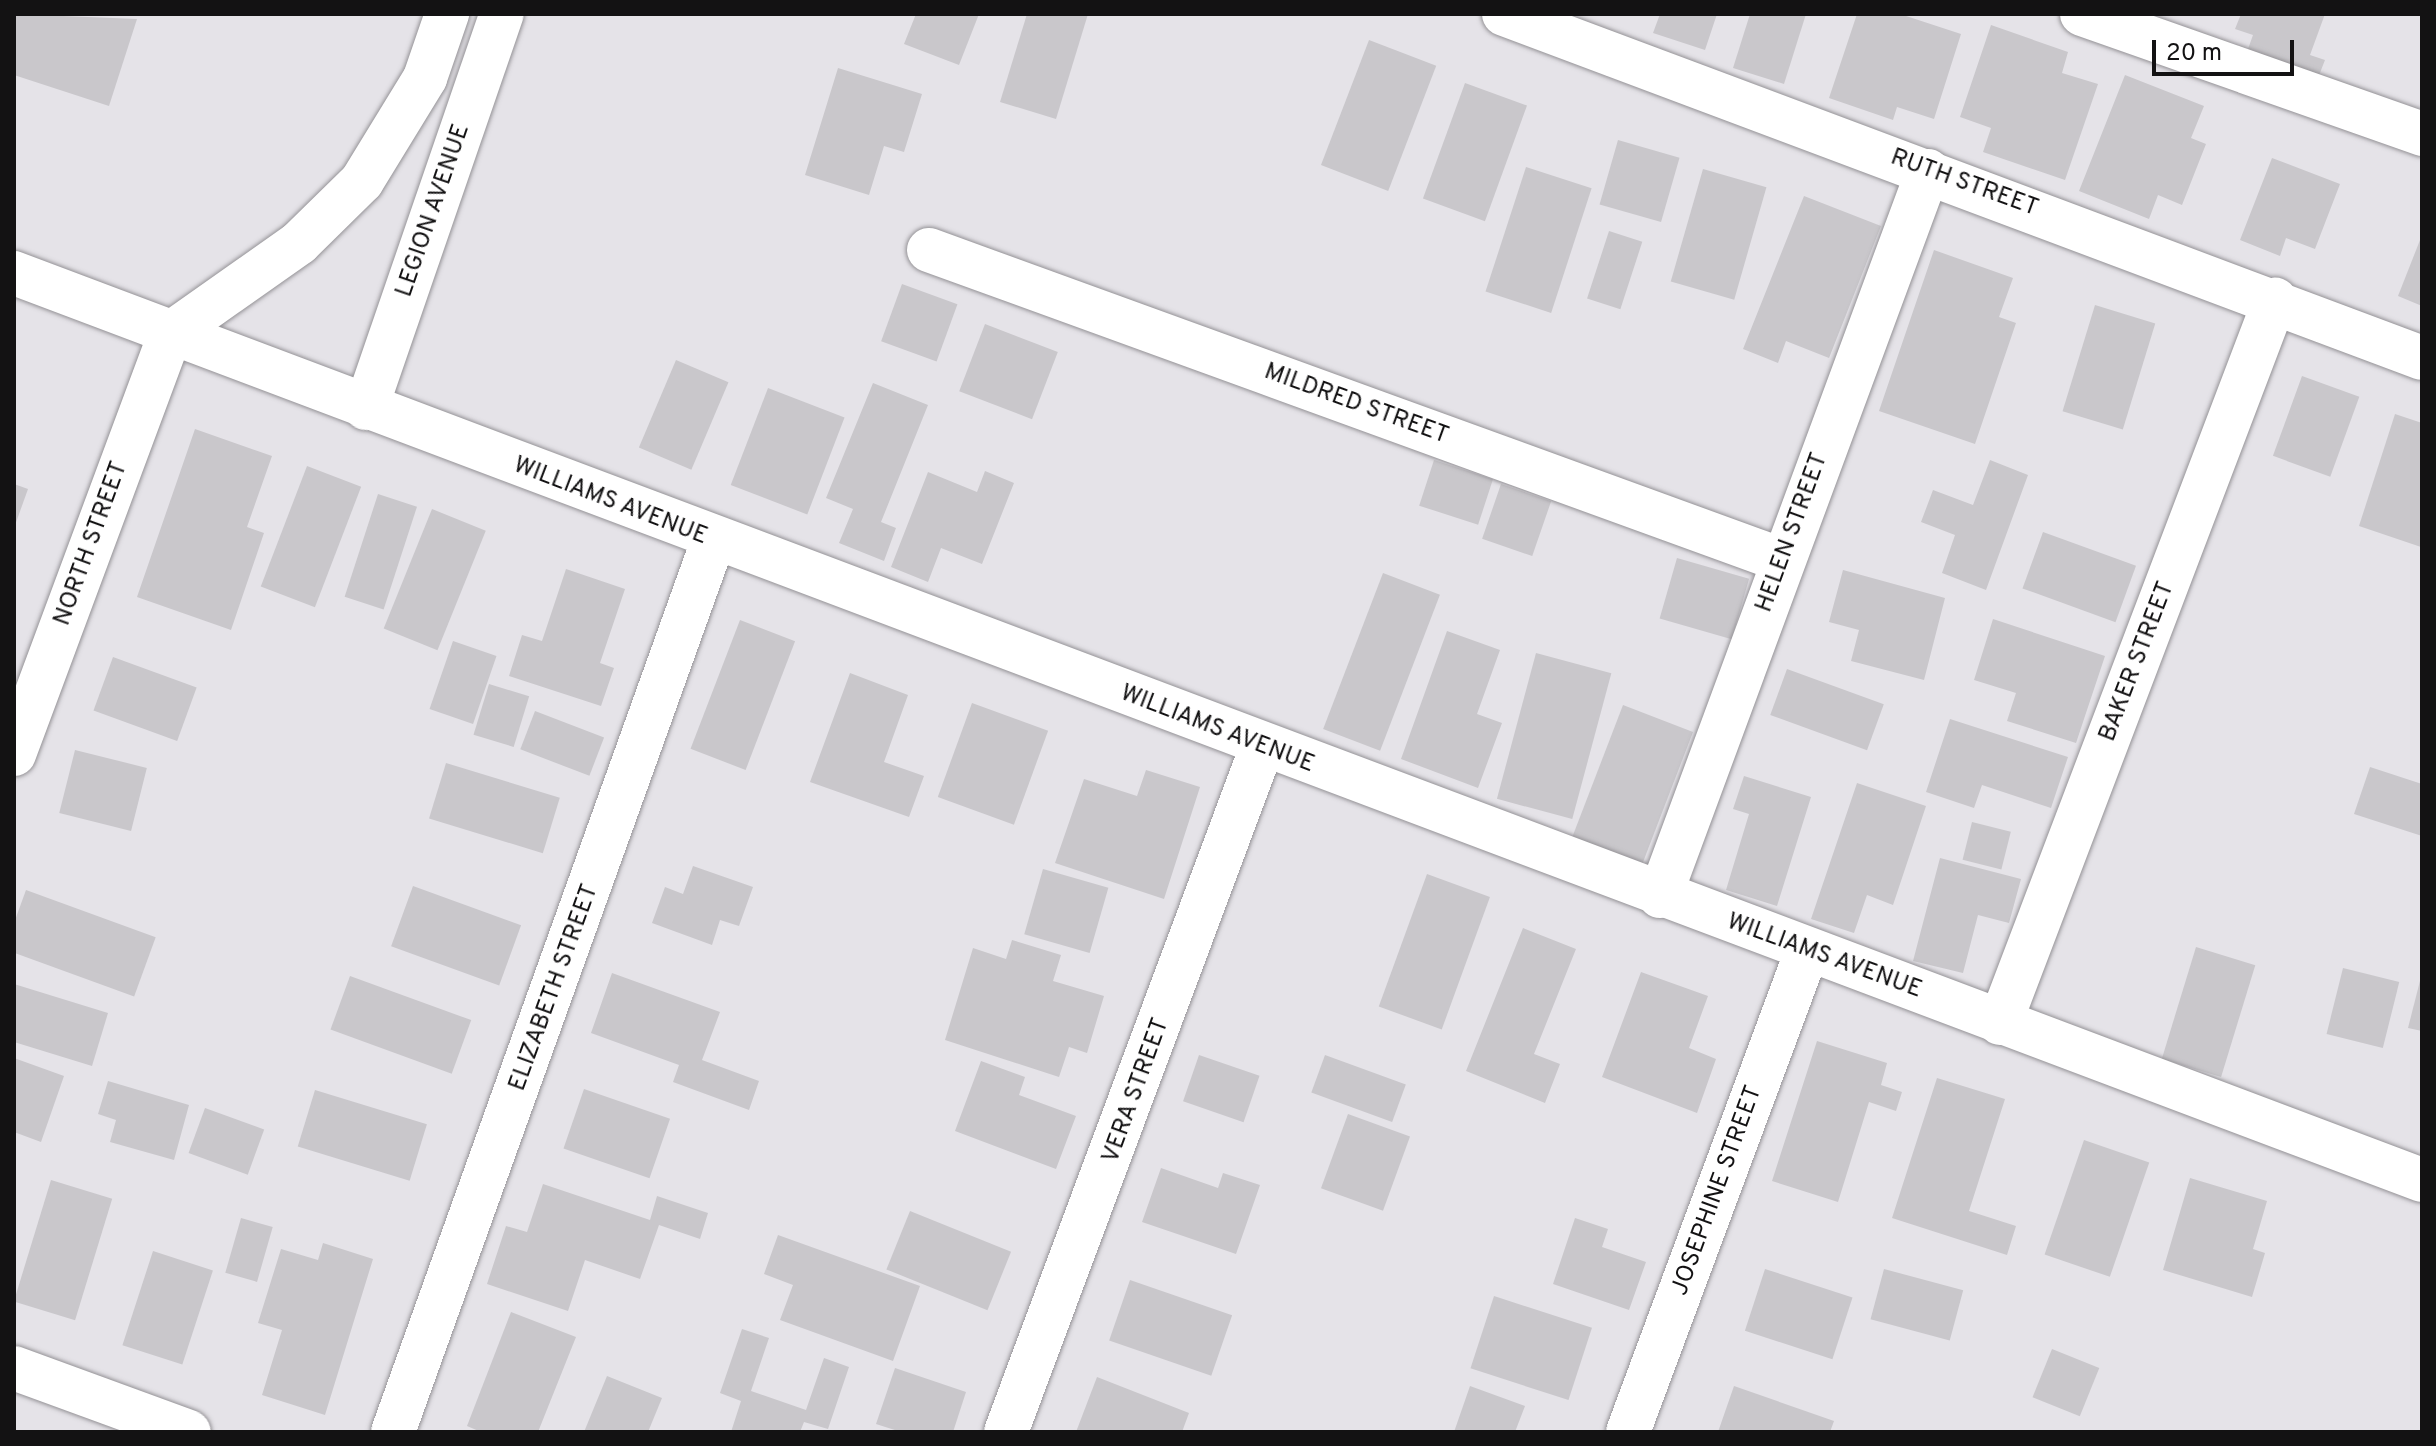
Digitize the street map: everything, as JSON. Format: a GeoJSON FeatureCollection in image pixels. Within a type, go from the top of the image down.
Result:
{"type":"FeatureCollection","features":[{"type":"Feature","properties":{"kind":"street","name":"LEGION AVENUE"},"geometry":{"type":"LineString","coordinates":[[366,408],[502,14]]}},
{"type":"Feature","properties":{"kind":"street","name":"RUTH STREET"},"geometry":{"type":"LineString","coordinates":[[1504,14],[2275,300],[2422,358]]}},
{"type":"Feature","properties":{"kind":"street"},"geometry":{"type":"LineString","coordinates":[[2082,14],[2422,134]]}},
{"type":"Feature","properties":{"kind":"street"},"geometry":{"type":"LineString","coordinates":[[170,334],[299,243],[362,181],[393,141],[442,30],[484,65]]}},
{"type":"Feature","properties":{"kind":"street","name":"HELEN STREET"},"geometry":{"type":"LineString","coordinates":[[1660,896],[1928,171]]}},
{"type":"Feature","properties":{"kind":"street","name":"MILDRED STREET"},"geometry":{"type":"LineString","coordinates":[[929,250],[1782,560]]}},
{"type":"Feature","properties":{"kind":"street","name":"WILLIAMS AVENUE"},"geometry":{"type":"LineString","coordinates":[[14,273],[713,541],[2422,1180]]}},
{"type":"Feature","properties":{"kind":"street","name":"BAKER STREET"},"geometry":{"type":"LineString","coordinates":[[2000,1023],[2275,300]]}},
{"type":"Feature","properties":{"kind":"street","name":"NORTH STREET"},"geometry":{"type":"LineString","coordinates":[[14,754],[170,334]]}},
{"type":"Feature","properties":{"kind":"street","name":"ELIZABETH STREET"},"geometry":{"type":"LineString","coordinates":[[393,1432],[713,541]]}},
{"type":"Feature","properties":{"kind":"street","name":"VERA STREET"},"geometry":{"type":"LineString","coordinates":[[1006,1432],[1262,747]]}},
{"type":"Feature","properties":{"kind":"street","name":"JOSEPHINE STREET"},"geometry":{"type":"LineString","coordinates":[[1628,1432],[1807,951]]}},
{"type":"Feature","properties":{"kind":"street"},"geometry":{"type":"LineString","coordinates":[[14,1368],[189,1432]]}},
{"type":"Feature","properties":{"kind":"building"},"geometry":{"type":"Polygon","coordinates":[[[14,14],[137,19],[109,106],[14,75],[14,14]]]}},
{"type":"Feature","properties":{"kind":"building"},"geometry":{"type":"Polygon","coordinates":[[[916,14],[979,14],[959,65],[904,44],[916,14]]]}},
{"type":"Feature","properties":{"kind":"building"},"geometry":{"type":"Polygon","coordinates":[[[1027,14],[1088,14],[1056,119],[1000,102],[1027,14]]]}},
{"type":"Feature","properties":{"kind":"building"},"geometry":{"type":"Polygon","coordinates":[[[1660,14],[1717,14],[1705,50],[1653,33],[1660,14]]]}},
{"type":"Feature","properties":{"kind":"building"},"geometry":{"type":"Polygon","coordinates":[[[1750,14],[1806,14],[1784,84],[1733,68],[1750,14]]]}},
{"type":"Feature","properties":{"kind":"building"},"geometry":{"type":"Polygon","coordinates":[[[1857,14],[1900,14],[1961,34],[1934,119],[1897,107],[1893,120],[1829,98],[1857,14]]]}},
{"type":"Feature","properties":{"kind":"building"},"geometry":{"type":"Polygon","coordinates":[[[2241,14],[2325,14],[2310,55],[2325,60],[2314,88],[2243,63],[2253,35],[2235,29],[2241,14]]]}},
{"type":"Feature","properties":{"kind":"building"},"geometry":{"type":"Polygon","coordinates":[[[1991,25],[2068,52],[2062,73],[2098,84],[2065,180],[1983,152],[1991,128],[1960,117],[1991,25]]]}},
{"type":"Feature","properties":{"kind":"building"},"geometry":{"type":"Polygon","coordinates":[[[1369,40],[1436,66],[1388,191],[1321,165],[1369,40]]]}},
{"type":"Feature","properties":{"kind":"building"},"geometry":{"type":"Polygon","coordinates":[[[838,68],[922,94],[904,152],[884,146],[869,195],[805,175],[838,68]]]}},
{"type":"Feature","properties":{"kind":"building"},"geometry":{"type":"Polygon","coordinates":[[[2125,75],[2204,106],[2191,138],[2206,144],[2182,205],[2158,195],[2149,219],[2079,191],[2125,75]]]}},
{"type":"Feature","properties":{"kind":"building"},"geometry":{"type":"Polygon","coordinates":[[[1465,83],[1527,106],[1485,221],[1423,199],[1465,83]]]}},
{"type":"Feature","properties":{"kind":"building"},"geometry":{"type":"Polygon","coordinates":[[[1618,140],[1680,158],[1661,222],[1600,204],[1618,140]]]}},
{"type":"Feature","properties":{"kind":"building"},"geometry":{"type":"Polygon","coordinates":[[[2272,158],[2340,184],[2315,249],[2286,238],[2280,256],[2240,240],[2272,158]]]}},
{"type":"Feature","properties":{"kind":"building"},"geometry":{"type":"Polygon","coordinates":[[[1526,167],[1592,188],[1551,313],[1486,292],[1526,167]]]}},
{"type":"Feature","properties":{"kind":"building"},"geometry":{"type":"Polygon","coordinates":[[[1703,169],[1766,187],[1734,300],[1671,281],[1703,169]]]}},
{"type":"Feature","properties":{"kind":"building"},"geometry":{"type":"Polygon","coordinates":[[[1804,196],[1881,226],[1829,358],[1786,341],[1778,363],[1743,349],[1804,196]]]}},
{"type":"Feature","properties":{"kind":"building"},"geometry":{"type":"Polygon","coordinates":[[[1609,231],[1642,242],[1620,309],[1587,299],[1609,231]]]}},
{"type":"Feature","properties":{"kind":"building"},"geometry":{"type":"Polygon","coordinates":[[[2422,235],[2422,306],[2398,296],[2422,235]]]}},
{"type":"Feature","properties":{"kind":"building"},"geometry":{"type":"Polygon","coordinates":[[[1934,250],[2013,278],[1999,317],[2016,323],[1975,444],[1879,411],[1934,250]]]}},
{"type":"Feature","properties":{"kind":"building"},"geometry":{"type":"Polygon","coordinates":[[[902,284],[957,304],[937,362],[881,341],[902,284]]]}},
{"type":"Feature","properties":{"kind":"building"},"geometry":{"type":"Polygon","coordinates":[[[2095,305],[2155,323],[2123,430],[2063,411],[2095,305]]]}},
{"type":"Feature","properties":{"kind":"building"},"geometry":{"type":"Polygon","coordinates":[[[985,324],[1058,352],[1032,419],[959,391],[985,324]]]}},
{"type":"Feature","properties":{"kind":"building"},"geometry":{"type":"Polygon","coordinates":[[[676,360],[728,382],[691,470],[639,447],[676,360]]]}},
{"type":"Feature","properties":{"kind":"building"},"geometry":{"type":"Polygon","coordinates":[[[2302,376],[2359,397],[2330,477],[2273,456],[2302,376]]]}},
{"type":"Feature","properties":{"kind":"building"},"geometry":{"type":"Polygon","coordinates":[[[873,383],[928,405],[881,522],[896,528],[884,561],[839,543],[853,509],[826,498],[873,383]]]}},
{"type":"Feature","properties":{"kind":"building"},"geometry":{"type":"Polygon","coordinates":[[[768,388],[845,417],[807,514],[731,485],[768,388]]]}},
{"type":"Feature","properties":{"kind":"building"},"geometry":{"type":"Polygon","coordinates":[[[2395,414],[2422,423],[2421,547],[2359,526],[2395,414]]]}},
{"type":"Feature","properties":{"kind":"building"},"geometry":{"type":"Polygon","coordinates":[[[195,429],[272,456],[247,527],[264,533],[231,630],[137,597],[195,429]]]}},
{"type":"Feature","properties":{"kind":"building"},"geometry":{"type":"Polygon","coordinates":[[[1434,460],[1493,479],[1478,525],[1419,506],[1434,460]]]}},
{"type":"Feature","properties":{"kind":"building"},"geometry":{"type":"Polygon","coordinates":[[[1990,460],[2028,475],[1986,590],[1942,573],[1955,535],[1921,522],[1933,490],[1973,505],[1990,460]]]}},
{"type":"Feature","properties":{"kind":"building"},"geometry":{"type":"Polygon","coordinates":[[[307,466],[361,487],[315,607],[261,586],[307,466]]]}},
{"type":"Feature","properties":{"kind":"building"},"geometry":{"type":"Polygon","coordinates":[[[985,471],[1014,483],[982,564],[941,548],[928,582],[891,567],[928,472],[977,492],[985,471]]]}},
{"type":"Feature","properties":{"kind":"building"},"geometry":{"type":"Polygon","coordinates":[[[14,484],[28,489],[14,528],[14,484]]]}},
{"type":"Feature","properties":{"kind":"building"},"geometry":{"type":"Polygon","coordinates":[[[1501,484],[1551,501],[1532,556],[1482,539],[1501,484]]]}},
{"type":"Feature","properties":{"kind":"building"},"geometry":{"type":"Polygon","coordinates":[[[378,494],[417,507],[384,609],[345,597],[378,494]]]}},
{"type":"Feature","properties":{"kind":"building"},"geometry":{"type":"Polygon","coordinates":[[[432,509],[486,531],[437,650],[384,629],[432,509]]]}},
{"type":"Feature","properties":{"kind":"building"},"geometry":{"type":"Polygon","coordinates":[[[2043,532],[2136,566],[2116,622],[2022,588],[2043,532]]]}},
{"type":"Feature","properties":{"kind":"building"},"geometry":{"type":"Polygon","coordinates":[[[1677,558],[1749,579],[1732,639],[1660,619],[1677,558]]]}},
{"type":"Feature","properties":{"kind":"building"},"geometry":{"type":"Polygon","coordinates":[[[566,569],[625,589],[600,663],[614,668],[601,706],[509,676],[522,635],[542,641],[566,569]]]}},
{"type":"Feature","properties":{"kind":"building"},"geometry":{"type":"Polygon","coordinates":[[[1843,570],[1945,598],[1924,680],[1851,661],[1859,630],[1829,622],[1843,570]]]}},
{"type":"Feature","properties":{"kind":"building"},"geometry":{"type":"Polygon","coordinates":[[[1383,573],[1440,595],[1380,751],[1323,729],[1383,573]]]}},
{"type":"Feature","properties":{"kind":"building"},"geometry":{"type":"Polygon","coordinates":[[[1993,619],[2105,656],[2076,743],[2007,721],[2016,693],[1974,680],[1993,619]]]}},
{"type":"Feature","properties":{"kind":"building"},"geometry":{"type":"Polygon","coordinates":[[[740,620],[795,641],[746,770],[691,749],[740,620]]]}},
{"type":"Feature","properties":{"kind":"building"},"geometry":{"type":"Polygon","coordinates":[[[1447,631],[1500,650],[1477,714],[1502,723],[1478,788],[1401,759],[1447,631]]]}},
{"type":"Feature","properties":{"kind":"building"},"geometry":{"type":"Polygon","coordinates":[[[453,641],[496,656],[473,724],[430,709],[453,641]]]}},
{"type":"Feature","properties":{"kind":"building"},"geometry":{"type":"Polygon","coordinates":[[[1536,653],[1611,673],[1572,819],[1497,799],[1536,653]]]}},
{"type":"Feature","properties":{"kind":"building"},"geometry":{"type":"Polygon","coordinates":[[[113,657],[197,687],[177,741],[94,711],[113,657]]]}},
{"type":"Feature","properties":{"kind":"building"},"geometry":{"type":"Polygon","coordinates":[[[1787,669],[1884,704],[1867,750],[1770,715],[1787,669]]]}},
{"type":"Feature","properties":{"kind":"building"},"geometry":{"type":"Polygon","coordinates":[[[850,673],[908,695],[884,762],[924,776],[909,817],[810,782],[850,673]]]}},
{"type":"Feature","properties":{"kind":"building"},"geometry":{"type":"Polygon","coordinates":[[[489,684],[529,696],[514,747],[474,735],[489,684]]]}},
{"type":"Feature","properties":{"kind":"building"},"geometry":{"type":"Polygon","coordinates":[[[972,703],[1048,731],[1014,825],[938,797],[972,703]]]}},
{"type":"Feature","properties":{"kind":"building"},"geometry":{"type":"Polygon","coordinates":[[[1623,705],[1693,732],[1641,867],[1571,840],[1623,705]]]}},
{"type":"Feature","properties":{"kind":"building"},"geometry":{"type":"Polygon","coordinates":[[[535,711],[604,738],[589,776],[520,749],[535,711]]]}},
{"type":"Feature","properties":{"kind":"building"},"geometry":{"type":"Polygon","coordinates":[[[1950,719],[2068,757],[2051,808],[1982,785],[1974,808],[1926,792],[1950,719]]]}},
{"type":"Feature","properties":{"kind":"building"},"geometry":{"type":"Polygon","coordinates":[[[75,750],[147,768],[131,831],[59,813],[75,750]]]}},
{"type":"Feature","properties":{"kind":"building"},"geometry":{"type":"Polygon","coordinates":[[[446,763],[560,798],[543,853],[429,818],[446,763]]]}},
{"type":"Feature","properties":{"kind":"building"},"geometry":{"type":"Polygon","coordinates":[[[2370,767],[2422,784],[2422,836],[2354,814],[2370,767]]]}},
{"type":"Feature","properties":{"kind":"building"},"geometry":{"type":"Polygon","coordinates":[[[1146,770],[1200,787],[1164,899],[1055,863],[1084,779],[1137,796],[1146,770]]]}},
{"type":"Feature","properties":{"kind":"building"},"geometry":{"type":"Polygon","coordinates":[[[1744,776],[1811,797],[1777,906],[1726,890],[1749,814],[1733,809],[1744,776]]]}},
{"type":"Feature","properties":{"kind":"building"},"geometry":{"type":"Polygon","coordinates":[[[1857,783],[1926,806],[1893,905],[1867,895],[1854,933],[1811,919],[1857,783]]]}},
{"type":"Feature","properties":{"kind":"building"},"geometry":{"type":"Polygon","coordinates":[[[1972,822],[2011,832],[2001,870],[1963,860],[1972,822]]]}},
{"type":"Feature","properties":{"kind":"building"},"geometry":{"type":"Polygon","coordinates":[[[1940,858],[2021,879],[2009,923],[1978,915],[1963,973],[1913,961],[1940,858]]]}},
{"type":"Feature","properties":{"kind":"building"},"geometry":{"type":"Polygon","coordinates":[[[693,866],[753,887],[739,926],[720,920],[712,945],[652,923],[665,887],[683,894],[693,866]]]}},
{"type":"Feature","properties":{"kind":"building"},"geometry":{"type":"Polygon","coordinates":[[[1043,869],[1108,888],[1090,953],[1024,934],[1043,869]]]}},
{"type":"Feature","properties":{"kind":"building"},"geometry":{"type":"Polygon","coordinates":[[[1427,874],[1490,897],[1442,1029],[1379,1006],[1427,874]]]}},
{"type":"Feature","properties":{"kind":"building"},"geometry":{"type":"Polygon","coordinates":[[[413,886],[521,925],[499,985],[391,946],[413,886]]]}},
{"type":"Feature","properties":{"kind":"building"},"geometry":{"type":"Polygon","coordinates":[[[26,890],[156,937],[134,996],[14,953],[14,923],[26,890]]]}},
{"type":"Feature","properties":{"kind":"building"},"geometry":{"type":"Polygon","coordinates":[[[1523,928],[1576,949],[1534,1054],[1560,1064],[1545,1103],[1466,1071],[1523,928]]]}},
{"type":"Feature","properties":{"kind":"building"},"geometry":{"type":"Polygon","coordinates":[[[1012,940],[1061,955],[1053,981],[1104,996],[1087,1053],[1069,1047],[1059,1077],[945,1040],[973,948],[1006,959],[1012,940]]]}},
{"type":"Feature","properties":{"kind":"building"},"geometry":{"type":"Polygon","coordinates":[[[2196,947],[2255,965],[2221,1077],[2162,1059],[2196,947]]]}},
{"type":"Feature","properties":{"kind":"building"},"geometry":{"type":"Polygon","coordinates":[[[2343,968],[2399,982],[2383,1048],[2327,1034],[2343,968]]]}},
{"type":"Feature","properties":{"kind":"building"},"geometry":{"type":"Polygon","coordinates":[[[1641,972],[1708,996],[1689,1048],[1716,1059],[1697,1113],[1602,1077],[1641,972]]]}},
{"type":"Feature","properties":{"kind":"building"},"geometry":{"type":"Polygon","coordinates":[[[612,973],[720,1012],[702,1060],[759,1081],[749,1110],[673,1082],[679,1065],[591,1033],[612,973]]]}},
{"type":"Feature","properties":{"kind":"building"},"geometry":{"type":"Polygon","coordinates":[[[2422,973],[2422,1031],[2408,1028],[2422,973]]]}},
{"type":"Feature","properties":{"kind":"building"},"geometry":{"type":"Polygon","coordinates":[[[350,976],[471,1020],[452,1074],[331,1030],[350,976]]]}},
{"type":"Feature","properties":{"kind":"building"},"geometry":{"type":"Polygon","coordinates":[[[14,984],[108,1013],[92,1066],[14,1042],[14,984]]]}},
{"type":"Feature","properties":{"kind":"building"},"geometry":{"type":"Polygon","coordinates":[[[1817,1041],[1887,1063],[1881,1085],[1902,1092],[1896,1111],[1869,1102],[1838,1202],[1772,1181],[1817,1041]]]}},
{"type":"Feature","properties":{"kind":"building"},"geometry":{"type":"Polygon","coordinates":[[[1199,1055],[1260,1076],[1244,1122],[1183,1101],[1199,1055]]]}},
{"type":"Feature","properties":{"kind":"building"},"geometry":{"type":"Polygon","coordinates":[[[1325,1055],[1406,1084],[1392,1122],[1311,1093],[1325,1055]]]}},
{"type":"Feature","properties":{"kind":"building"},"geometry":{"type":"Polygon","coordinates":[[[14,1058],[64,1076],[41,1142],[14,1132],[14,1058]]]}},
{"type":"Feature","properties":{"kind":"building"},"geometry":{"type":"Polygon","coordinates":[[[981,1061],[1025,1077],[1019,1095],[1076,1116],[1056,1169],[955,1131],[981,1061]]]}},
{"type":"Feature","properties":{"kind":"building"},"geometry":{"type":"Polygon","coordinates":[[[1937,1078],[2005,1099],[1969,1211],[2016,1226],[2007,1255],[1892,1218],[1937,1078]]]}},
{"type":"Feature","properties":{"kind":"building"},"geometry":{"type":"Polygon","coordinates":[[[108,1081],[189,1105],[174,1160],[110,1142],[116,1120],[98,1114],[108,1081]]]}},
{"type":"Feature","properties":{"kind":"building"},"geometry":{"type":"Polygon","coordinates":[[[584,1089],[670,1119],[650,1178],[563,1149],[584,1089]]]}},
{"type":"Feature","properties":{"kind":"building"},"geometry":{"type":"Polygon","coordinates":[[[315,1090],[427,1124],[410,1181],[298,1146],[315,1090]]]}},
{"type":"Feature","properties":{"kind":"building"},"geometry":{"type":"Polygon","coordinates":[[[205,1108],[264,1130],[248,1175],[189,1153],[205,1108]]]}},
{"type":"Feature","properties":{"kind":"building"},"geometry":{"type":"Polygon","coordinates":[[[1348,1114],[1410,1137],[1383,1211],[1321,1188],[1348,1114]]]}},
{"type":"Feature","properties":{"kind":"building"},"geometry":{"type":"Polygon","coordinates":[[[2084,1140],[2149,1162],[2110,1277],[2045,1254],[2084,1140]]]}},
{"type":"Feature","properties":{"kind":"building"},"geometry":{"type":"Polygon","coordinates":[[[1161,1168],[1218,1188],[1223,1173],[1260,1185],[1236,1254],[1142,1222],[1161,1168]]]}},
{"type":"Feature","properties":{"kind":"building"},"geometry":{"type":"Polygon","coordinates":[[[2190,1178],[2267,1201],[2253,1249],[2265,1253],[2252,1297],[2163,1270],[2190,1178]]]}},
{"type":"Feature","properties":{"kind":"building"},"geometry":{"type":"Polygon","coordinates":[[[51,1180],[112,1199],[75,1320],[14,1301],[51,1180]]]}},
{"type":"Feature","properties":{"kind":"building"},"geometry":{"type":"Polygon","coordinates":[[[543,1184],[650,1220],[657,1196],[708,1213],[700,1239],[659,1225],[640,1279],[585,1260],[568,1311],[487,1284],[506,1226],[527,1232],[543,1184]]]}},
{"type":"Feature","properties":{"kind":"building"},"geometry":{"type":"Polygon","coordinates":[[[910,1211],[1011,1252],[987,1310],[886,1269],[910,1211]]]}},
{"type":"Feature","properties":{"kind":"building"},"geometry":{"type":"Polygon","coordinates":[[[241,1218],[273,1227],[257,1282],[225,1273],[241,1218]]]}},
{"type":"Feature","properties":{"kind":"building"},"geometry":{"type":"Polygon","coordinates":[[[1575,1218],[1608,1229],[1602,1247],[1646,1262],[1629,1310],[1553,1284],[1575,1218]]]}},
{"type":"Feature","properties":{"kind":"building"},"geometry":{"type":"Polygon","coordinates":[[[778,1235],[920,1286],[893,1361],[780,1320],[793,1285],[764,1274],[778,1235]]]}},
{"type":"Feature","properties":{"kind":"building"},"geometry":{"type":"Polygon","coordinates":[[[323,1243],[373,1259],[325,1415],[262,1395],[282,1330],[258,1323],[281,1249],[318,1260],[323,1243]]]}},
{"type":"Feature","properties":{"kind":"building"},"geometry":{"type":"Polygon","coordinates":[[[153,1251],[213,1270],[182,1365],[122,1345],[153,1251]]]}},
{"type":"Feature","properties":{"kind":"building"},"geometry":{"type":"Polygon","coordinates":[[[1765,1269],[1852,1297],[1832,1359],[1745,1331],[1765,1269]]]}},
{"type":"Feature","properties":{"kind":"building"},"geometry":{"type":"Polygon","coordinates":[[[1884,1269],[1963,1290],[1950,1340],[1871,1319],[1884,1269]]]}},
{"type":"Feature","properties":{"kind":"building"},"geometry":{"type":"Polygon","coordinates":[[[1130,1280],[1232,1315],[1211,1376],[1109,1341],[1130,1280]]]}},
{"type":"Feature","properties":{"kind":"building"},"geometry":{"type":"Polygon","coordinates":[[[1494,1296],[1592,1328],[1568,1400],[1471,1368],[1494,1296]]]}},
{"type":"Feature","properties":{"kind":"building"},"geometry":{"type":"Polygon","coordinates":[[[511,1312],[576,1337],[538,1432],[481,1432],[467,1426],[511,1312]]]}},
{"type":"Feature","properties":{"kind":"building"},"geometry":{"type":"Polygon","coordinates":[[[742,1329],[769,1338],[751,1391],[806,1410],[824,1358],[849,1367],[828,1429],[804,1422],[800,1432],[731,1432],[741,1401],[720,1393],[742,1329]]]}},
{"type":"Feature","properties":{"kind":"building"},"geometry":{"type":"Polygon","coordinates":[[[2052,1349],[2099,1368],[2080,1416],[2033,1397],[2052,1349]]]}},
{"type":"Feature","properties":{"kind":"building"},"geometry":{"type":"Polygon","coordinates":[[[895,1368],[966,1392],[953,1432],[901,1432],[876,1424],[895,1368]]]}},
{"type":"Feature","properties":{"kind":"building"},"geometry":{"type":"Polygon","coordinates":[[[607,1376],[662,1398],[648,1432],[584,1432],[607,1376]]]}},
{"type":"Feature","properties":{"kind":"building"},"geometry":{"type":"Polygon","coordinates":[[[1097,1377],[1189,1413],[1182,1432],[1076,1432],[1097,1377]]]}},
{"type":"Feature","properties":{"kind":"building"},"geometry":{"type":"Polygon","coordinates":[[[1470,1386],[1525,1406],[1515,1432],[1454,1432],[1470,1386]]]}},
{"type":"Feature","properties":{"kind":"building"},"geometry":{"type":"Polygon","coordinates":[[[1734,1386],[1834,1421],[1830,1432],[1718,1432],[1734,1386]]]}}]}
